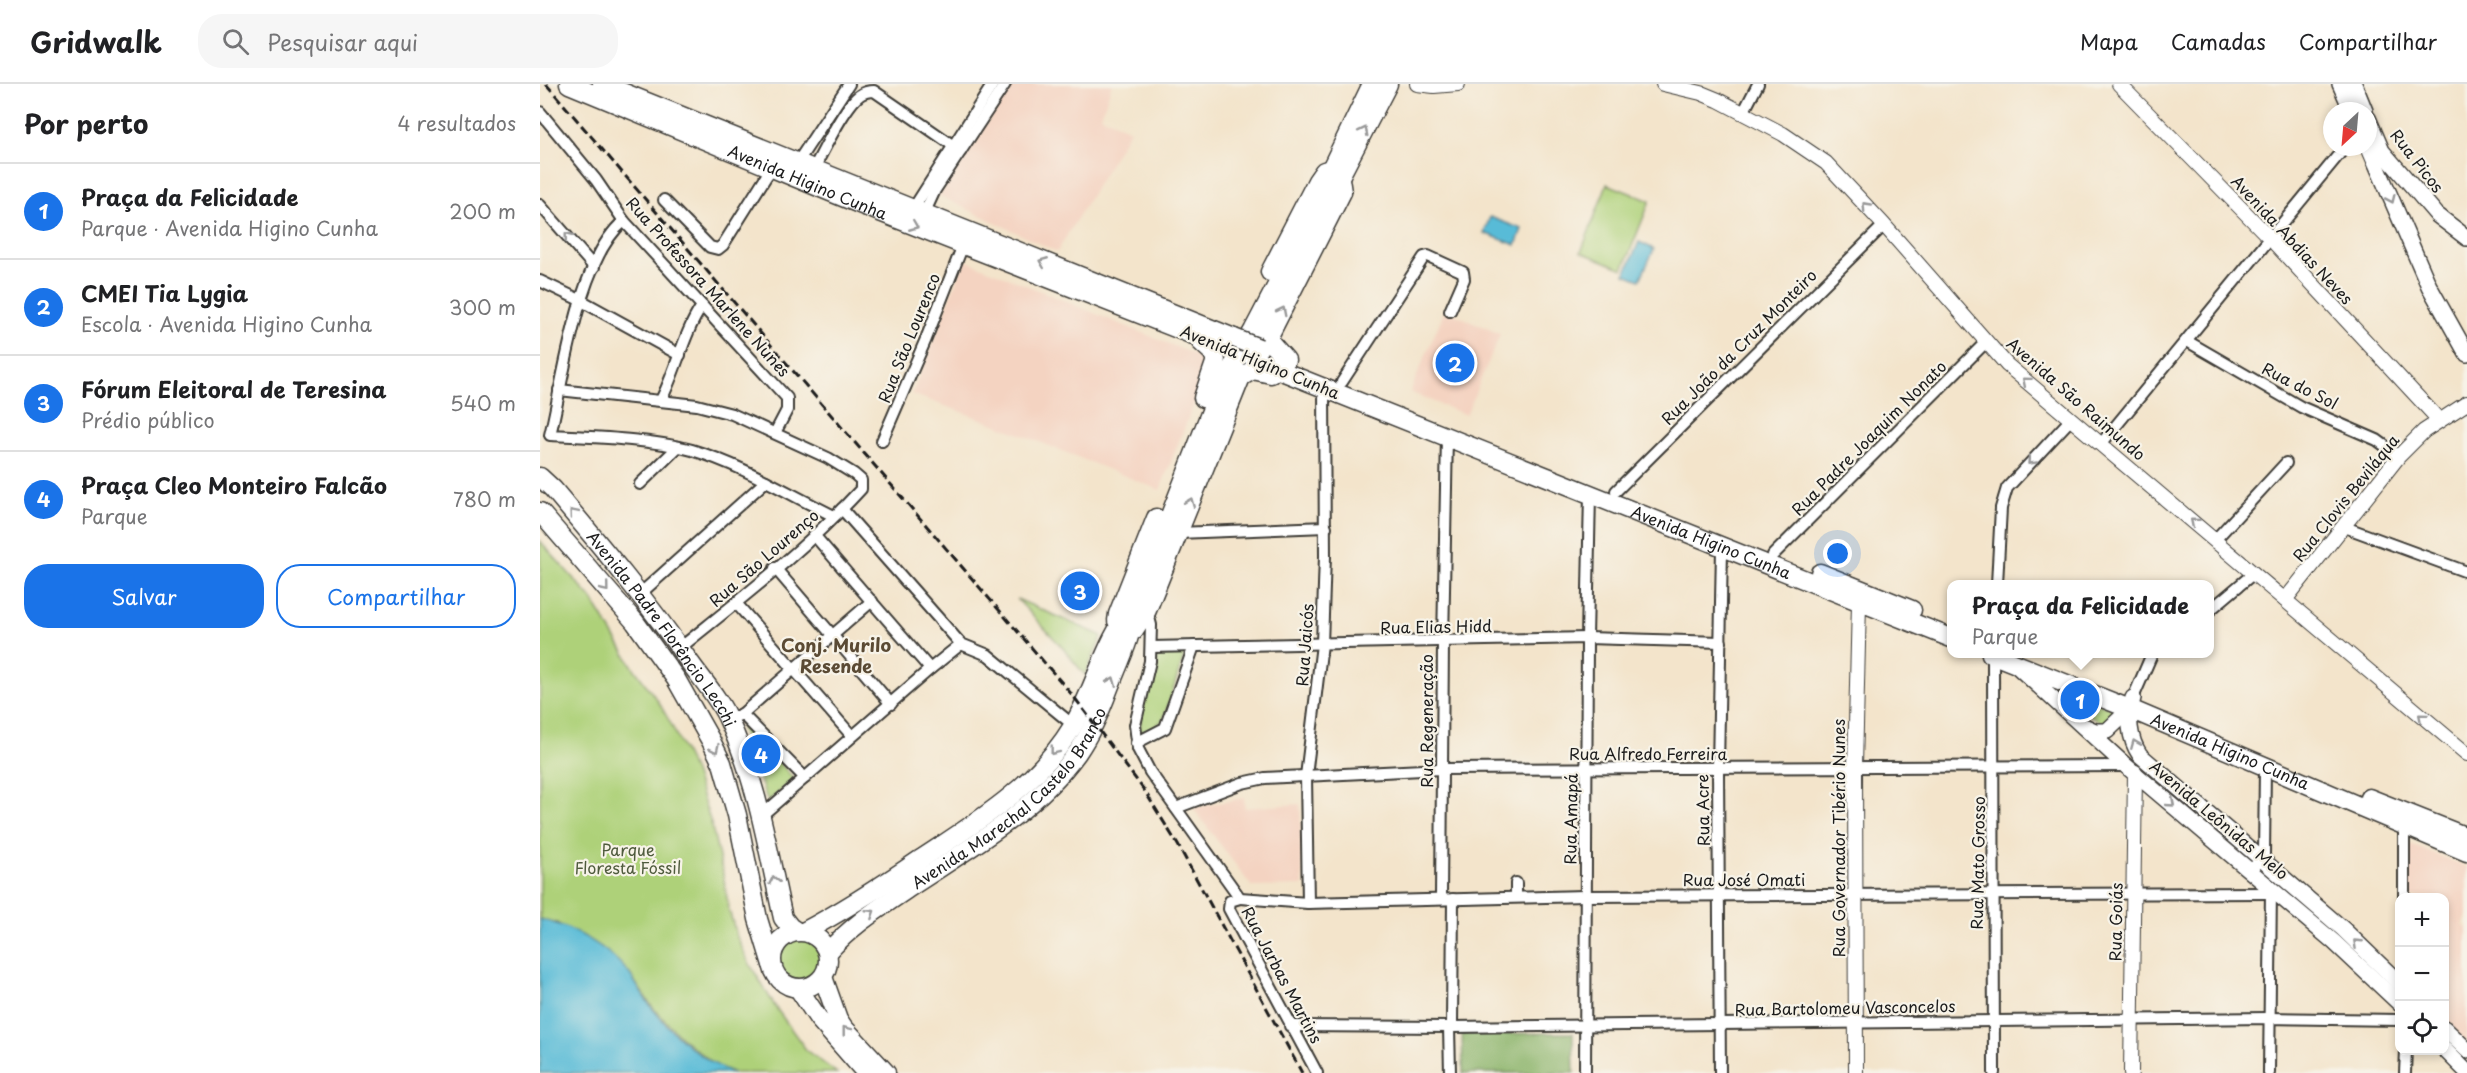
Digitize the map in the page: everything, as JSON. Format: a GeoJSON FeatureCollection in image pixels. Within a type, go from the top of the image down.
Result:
{"type":"FeatureCollection","features":[{"type":"Feature","properties":{"kind":"main road","name":"Avenida Higino Cunha"},"geometry":{"type":"LineString","coordinates":[[569,84],[609,89],[919,212],[1202,332]]}},
{"type":"Feature","properties":{"kind":"main road"},"geometry":{"type":"LineString","coordinates":[[1335,174],[1324,171],[1317,181],[1243,323],[1234,328],[1202,332],[1216,363],[1118,614],[1117,620],[1126,628],[1142,621],[1141,608],[1220,388],[1253,332],[1325,193],[1336,187],[1335,174],[1372,84]]}},
{"type":"Feature","properties":{"kind":"main road"},"geometry":{"type":"LineString","coordinates":[[1335,174],[1389,84]]}},
{"type":"Feature","properties":{"kind":"main road"},"geometry":{"type":"LineString","coordinates":[[2340,84],[2348,102]]}},
{"type":"Feature","properties":{"kind":"main road","name":"Rua Picos"},"geometry":{"type":"LineString","coordinates":[[2354,84],[2361,102]]}},
{"type":"Feature","properties":{"kind":"main road","name":"Avenida Higino Cunha"},"geometry":{"type":"LineString","coordinates":[[609,89],[771,167],[963,245],[1202,332],[1288,367],[1342,382],[1616,491],[1773,555],[1947,636]]}},
{"type":"Feature","properties":{"kind":"main road","name":"Rua Picos"},"geometry":{"type":"LineString","coordinates":[[2377,140],[2382,151],[2437,215],[2464,233]]}},
{"type":"Feature","properties":{"kind":"main road"},"geometry":{"type":"LineString","coordinates":[[2373,156],[2429,286],[2467,354]]}},
{"type":"Feature","properties":{"kind":"main road"},"geometry":{"type":"LineString","coordinates":[[1141,608],[1178,533],[1241,377],[1253,370],[1274,375],[1288,367],[1270,342],[1270,334],[1342,192],[1335,174]]}},
{"type":"Feature","properties":{"kind":"main road","name":"Avenida Higino Cunha"},"geometry":{"type":"LineString","coordinates":[[1288,367],[1324,388],[1722,547],[1865,598],[1947,624]]}},
{"type":"Feature","properties":{"kind":"main road","name":"Avenida Padre Florêncio Lecchi"},"geometry":{"type":"LineString","coordinates":[[540,477],[553,489],[640,594],[735,717],[742,754],[761,816],[783,918],[790,927],[800,931]]}},
{"type":"Feature","properties":{"kind":"main road","name":"Avenida Padre Florêncio Lecchi"},"geometry":{"type":"LineString","coordinates":[[540,512],[647,638],[676,679],[722,763],[737,815],[763,942],[772,965]]}},
{"type":"Feature","properties":{"kind":"main road"},"geometry":{"type":"LineString","coordinates":[[647,638],[663,625]]}},
{"type":"Feature","properties":{"kind":"main road","name":"Avenida Marechal Castelo Branco"},"geometry":{"type":"LineString","coordinates":[[800,931],[841,912],[1013,795],[1041,768],[1073,726],[1126,628]]}},
{"type":"Feature","properties":{"kind":"main road","name":"Avenida Marechal Castelo Branco"},"geometry":{"type":"LineString","coordinates":[[828,952],[858,922],[998,829],[1054,780],[1077,753],[1091,729],[1126,628]]}},
{"type":"Feature","properties":{"kind":"main road","name":"Avenida Higino Cunha"},"geometry":{"type":"LineString","coordinates":[[2018,659],[2328,782],[2404,818],[2467,852]]}},
{"type":"Feature","properties":{"kind":"main road","name":"Avenida Leônidas Melo"},"geometry":{"type":"LineString","coordinates":[[2018,659],[2081,724],[2130,769],[2251,870],[2271,891],[2334,942],[2397,1001]]}},
{"type":"Feature","properties":{"kind":"main road","name":"Avenida Higino Cunha"},"geometry":{"type":"LineString","coordinates":[[2132,703],[2265,767],[2404,818],[2467,837]]}},
{"type":"Feature","properties":{"kind":"main road"},"geometry":{"type":"LineString","coordinates":[[2081,724],[2095,731],[2107,731],[2132,703]]}},
{"type":"Feature","properties":{"kind":"main road","name":"Avenida Leônidas Melo"},"geometry":{"type":"LineString","coordinates":[[2132,703],[2131,736],[2140,756],[2343,929],[2395,979]]}},
{"type":"Feature","properties":{"kind":"main road"},"geometry":{"type":"LineString","coordinates":[[800,931],[815,935],[823,942],[828,952],[828,969],[823,977],[808,987],[798,988],[781,981],[772,965],[774,947],[780,939],[800,931]]}},
{"type":"Feature","properties":{"kind":"main road"},"geometry":{"type":"LineString","coordinates":[[823,977],[838,1019],[886,1073]]}},
{"type":"Feature","properties":{"kind":"main road"},"geometry":{"type":"LineString","coordinates":[[798,988],[818,1018],[866,1073]]}},
{"type":"Feature","properties":{"kind":"main road"},"geometry":{"type":"LineString","coordinates":[[2449,1032],[2467,1050]]}},
{"type":"Feature","properties":{"kind":"main road"},"geometry":{"type":"LineString","coordinates":[[2449,1053],[2467,1072]]}},
{"type":"Feature","properties":{"kind":"street"},"geometry":{"type":"LineString","coordinates":[[805,166],[832,110],[849,84]]}},
{"type":"Feature","properties":{"kind":"street"},"geometry":{"type":"LineString","coordinates":[[919,212],[935,190],[993,84]]}},
{"type":"Feature","properties":{"kind":"street"},"geometry":{"type":"LineString","coordinates":[[958,148],[1005,84]]}},
{"type":"Feature","properties":{"kind":"street"},"geometry":{"type":"LineString","coordinates":[[1417,84],[1434,86],[1458,84]]}},
{"type":"Feature","properties":{"kind":"street","name":"Avenida São Raimundo"},"geometry":{"type":"LineString","coordinates":[[1663,84],[1701,93],[1743,112],[1803,145],[1826,163],[1884,225],[2007,365],[2467,754]]}},
{"type":"Feature","properties":{"kind":"street"},"geometry":{"type":"LineString","coordinates":[[1743,112],[1758,84]]}},
{"type":"Feature","properties":{"kind":"street","name":"Avenida Abdias Neves"},"geometry":{"type":"LineString","coordinates":[[2119,84],[2270,238],[2439,420]]}},
{"type":"Feature","properties":{"kind":"street"},"geometry":{"type":"LineString","coordinates":[[805,166],[861,94],[874,91],[958,148]]}},
{"type":"Feature","properties":{"kind":"street"},"geometry":{"type":"LineString","coordinates":[[832,110],[844,116]]}},
{"type":"Feature","properties":{"kind":"street","name":"Rua Professora Marlene Nunes"},"geometry":{"type":"LineString","coordinates":[[540,112],[596,180],[624,221],[764,370],[787,398],[787,410],[776,433]]}},
{"type":"Feature","properties":{"kind":"street"},"geometry":{"type":"LineString","coordinates":[[2101,444],[2338,156]]}},
{"type":"Feature","properties":{"kind":"street"},"geometry":{"type":"LineString","coordinates":[[664,200],[710,247],[718,249],[723,245],[771,167]]}},
{"type":"Feature","properties":{"kind":"street"},"geometry":{"type":"LineString","coordinates":[[540,205],[594,267]]}},
{"type":"Feature","properties":{"kind":"street"},"geometry":{"type":"LineString","coordinates":[[624,221],[606,242],[582,301],[550,435],[678,447],[710,457],[838,513],[961,644],[988,655],[1067,720]]}},
{"type":"Feature","properties":{"kind":"street","name":"Rua João da Cruz Monteiro"},"geometry":{"type":"LineString","coordinates":[[1616,491],[1884,225]]}},
{"type":"Feature","properties":{"kind":"street","name":"Rua São Lourenco"},"geometry":{"type":"LineString","coordinates":[[882,441],[963,245]]}},
{"type":"Feature","properties":{"kind":"street"},"geometry":{"type":"LineString","coordinates":[[1342,382],[1424,257],[1428,256],[1463,272],[1464,276],[1450,311]]}},
{"type":"Feature","properties":{"kind":"street"},"geometry":{"type":"LineString","coordinates":[[540,281],[582,301],[680,355]]}},
{"type":"Feature","properties":{"kind":"street"},"geometry":{"type":"LineString","coordinates":[[661,400],[692,323],[702,306]]}},
{"type":"Feature","properties":{"kind":"street","name":"Rua do Sol"},"geometry":{"type":"LineString","coordinates":[[2187,341],[2301,407],[2377,440],[2399,456]]}},
{"type":"Feature","properties":{"kind":"street","name":"Rua Padre Joaquim Nonato"},"geometry":{"type":"LineString","coordinates":[[1773,555],[1986,342]]}},
{"type":"Feature","properties":{"kind":"street","name":"Rua Jaicós"},"geometry":{"type":"LineString","coordinates":[[1308,903],[1306,776],[1322,644],[1326,527],[1324,388]]}},
{"type":"Feature","properties":{"kind":"street"},"geometry":{"type":"LineString","coordinates":[[560,390],[697,405],[726,412],[776,433]]}},
{"type":"Feature","properties":{"kind":"street","name":"Rua Clovis Beviláqua"},"geometry":{"type":"LineString","coordinates":[[2285,600],[2399,456],[2439,420],[2467,403]]}},
{"type":"Feature","properties":{"kind":"street"},"geometry":{"type":"LineString","coordinates":[[1997,580],[2001,508],[2007,488],[2071,419]]}},
{"type":"Feature","properties":{"kind":"street","name":"Rua São Lourenço"},"geometry":{"type":"LineString","coordinates":[[680,648],[814,535],[838,513],[862,485],[858,477],[842,466],[776,433]]}},
{"type":"Feature","properties":{"kind":"street","name":"Rua Regeneração"},"geometry":{"type":"LineString","coordinates":[[1441,899],[1447,436]]}},
{"type":"Feature","properties":{"kind":"street"},"geometry":{"type":"LineString","coordinates":[[640,484],[678,447]]}},
{"type":"Feature","properties":{"kind":"street"},"geometry":{"type":"LineString","coordinates":[[2215,540],[2286,463]]}},
{"type":"Feature","properties":{"kind":"street"},"geometry":{"type":"LineString","coordinates":[[640,594],[766,481]]}},
{"type":"Feature","properties":{"kind":"street","name":"Rua Amapá"},"geometry":{"type":"LineString","coordinates":[[1585,1073],[1590,494]]}},
{"type":"Feature","properties":{"kind":"street"},"geometry":{"type":"LineString","coordinates":[[2342,526],[2467,572]]}},
{"type":"Feature","properties":{"kind":"street"},"geometry":{"type":"LineString","coordinates":[[1178,533],[1326,527]]}},
{"type":"Feature","properties":{"kind":"street"},"geometry":{"type":"LineString","coordinates":[[814,535],[930,669]]}},
{"type":"Feature","properties":{"kind":"street","name":"Rua Acre"},"geometry":{"type":"LineString","coordinates":[[1720,1073],[1718,768],[1722,547]]}},
{"type":"Feature","properties":{"kind":"street"},"geometry":{"type":"LineString","coordinates":[[775,568],[834,634],[891,704]]}},
{"type":"Feature","properties":{"kind":"street"},"geometry":{"type":"LineString","coordinates":[[2214,607],[2254,573]]}},
{"type":"Feature","properties":{"kind":"street","name":"Rua Governador Tibério Nunes"},"geometry":{"type":"LineString","coordinates":[[1856,1073],[1855,766],[1865,598]]}},
{"type":"Feature","properties":{"kind":"street"},"geometry":{"type":"LineString","coordinates":[[805,778],[735,717],[872,601]]}},
{"type":"Feature","properties":{"kind":"street"},"geometry":{"type":"LineString","coordinates":[[736,603],[852,736]]}},
{"type":"Feature","properties":{"kind":"street"},"geometry":{"type":"LineString","coordinates":[[1141,608],[1151,625],[1151,647],[1150,661],[1135,725],[1136,743],[1150,772],[1240,898]]}},
{"type":"Feature","properties":{"kind":"street","name":"Rua Elias Hidd"},"geometry":{"type":"LineString","coordinates":[[1151,647],[1587,638],[1721,642]]}},
{"type":"Feature","properties":{"kind":"street"},"geometry":{"type":"LineString","coordinates":[[761,816],[961,644]]}},
{"type":"Feature","properties":{"kind":"street"},"geometry":{"type":"LineString","coordinates":[[1136,743],[1165,728],[1194,646]]}},
{"type":"Feature","properties":{"kind":"street","name":"Rua Mato Grosso"},"geometry":{"type":"LineString","coordinates":[[1992,658],[1994,1073]]}},
{"type":"Feature","properties":{"kind":"street"},"geometry":{"type":"LineString","coordinates":[[2132,703],[2150,658]]}},
{"type":"Feature","properties":{"kind":"street","name":"Rua Alfredo Ferreira"},"geometry":{"type":"LineString","coordinates":[[1176,808],[1242,783],[1265,778],[1442,769],[1855,766],[2130,769]]}},
{"type":"Feature","properties":{"kind":"street"},"geometry":{"type":"LineString","coordinates":[[2251,870],[2262,859],[2265,852],[2265,767]]}},
{"type":"Feature","properties":{"kind":"street","name":"Rua Goiás"},"geometry":{"type":"LineString","coordinates":[[2130,769],[2133,893],[2131,1073]]}},
{"type":"Feature","properties":{"kind":"street"},"geometry":{"type":"LineString","coordinates":[[2404,818],[2404,893]]}},
{"type":"Feature","properties":{"kind":"street"},"geometry":{"type":"LineString","coordinates":[[1516,883],[1516,897]]}},
{"type":"Feature","properties":{"kind":"street"},"geometry":{"type":"LineString","coordinates":[[2269,1073],[2271,891]]}},
{"type":"Feature","properties":{"kind":"street","name":"Rua José Omati"},"geometry":{"type":"LineString","coordinates":[[1240,898],[1253,901],[1308,903],[1585,896],[2271,891]]}},
{"type":"Feature","properties":{"kind":"street","name":"Rua Jarbas Martins"},"geometry":{"type":"LineString","coordinates":[[1240,898],[1230,900],[1229,909],[1317,1073]]}},
{"type":"Feature","properties":{"kind":"street"},"geometry":{"type":"LineString","coordinates":[[1450,1073],[1453,899]]}},
{"type":"Feature","properties":{"kind":"street","name":"Rua Bartolomeu Vasconcelos"},"geometry":{"type":"LineString","coordinates":[[1290,1026],[1450,1027],[2268,1018],[2395,1020]]}},
{"type":"Feature","properties":{"kind":"street"},"geometry":{"type":"LineString","coordinates":[[2405,1073],[2406,1055]]}},
{"type":"Feature","properties":{"kind":"shaded area"},"geometry":{"type":"Polygon","coordinates":[[[1013,84],[1112,84],[1101,116],[1130,130],[1057,252],[938,195],[1013,84]]]}},
{"type":"Feature","properties":{"kind":"shaded area"},"geometry":{"type":"Polygon","coordinates":[[[965,260],[1208,360],[1209,365],[1160,490],[992,423],[912,394],[965,260]]]}},
{"type":"Feature","properties":{"kind":"shaded area"},"geometry":{"type":"Polygon","coordinates":[[[1445,310],[1500,334],[1466,415],[1410,392],[1445,310]]]}},
{"type":"Feature","properties":{"kind":"shaded area"},"geometry":{"type":"Polygon","coordinates":[[[1244,798],[1245,808],[1300,804],[1303,886],[1252,887],[1193,808],[1244,798]]]}},
{"type":"Feature","properties":{"kind":"shaded area"},"geometry":{"type":"Polygon","coordinates":[[[2402,841],[2467,867],[2467,914],[2463,926],[2467,928],[2467,1053],[2449,1035],[2449,893],[2402,893],[2402,841]]]}},
{"type":"Feature","properties":{"kind":"green space"},"geometry":{"type":"Polygon","coordinates":[[[1607,184],[1650,201],[1623,269],[1581,252],[1607,184]]]}},
{"type":"Feature","properties":{"kind":"green space","name":"Parque Floresta Fóssil"},"geometry":{"type":"Polygon","coordinates":[[[540,541],[591,598],[671,724],[694,772],[711,823],[729,910],[737,937],[748,961],[776,1008],[807,1051],[837,1073],[734,1073],[718,1067],[683,1039],[653,1008],[628,972],[557,923],[540,919],[540,541]]]}},
{"type":"Feature","properties":{"kind":"green space"},"geometry":{"type":"Polygon","coordinates":[[[1017,599],[1102,636],[1085,675],[1062,647],[1017,599]]]}},
{"type":"Feature","properties":{"kind":"green space"},"geometry":{"type":"Polygon","coordinates":[[[1156,650],[1185,653],[1164,718],[1157,727],[1139,732],[1143,706],[1157,673],[1156,650]]]}},
{"type":"Feature","properties":{"kind":"green space"},"geometry":{"type":"Polygon","coordinates":[[[2047,683],[2119,711],[2109,722],[2102,723],[2047,687],[2047,683]]]}},
{"type":"Feature","properties":{"kind":"green space"},"geometry":{"type":"Polygon","coordinates":[[[746,725],[794,779],[768,802],[741,728],[746,725]]]}},
{"type":"Feature","properties":{"kind":"green space"},"geometry":{"type":"Polygon","coordinates":[[[800,937],[816,944],[823,960],[816,976],[800,983],[784,976],[777,960],[784,944],[800,937]]]}},
{"type":"Feature","properties":{"kind":"green space"},"geometry":{"type":"Polygon","coordinates":[[[1573,1033],[1574,1073],[1463,1073],[1462,1034],[1573,1033]]]}},
{"type":"Feature","properties":{"kind":"water"},"geometry":{"type":"Polygon","coordinates":[[[1490,217],[1522,229],[1516,245],[1484,233],[1490,217]]]}},
{"type":"Feature","properties":{"kind":"water"},"geometry":{"type":"Polygon","coordinates":[[[1639,242],[1654,249],[1640,280],[1625,274],[1639,242]]]}},
{"type":"Feature","properties":{"kind":"water"},"geometry":{"type":"Polygon","coordinates":[[[540,919],[577,932],[600,946],[629,973],[652,1008],[679,1037],[711,1062],[734,1073],[540,1073],[540,919]]]}},
{"type":"Feature","properties":{"kind":"railway"},"geometry":{"type":"LineString","coordinates":[[546,84],[1074,697],[1144,790],[1178,845],[1302,1073]]}},
{"type":"Feature","properties":{"kind":"place","name":"CMEI Tia Lygia"},"geometry":{"type":"Point","coordinates":[1455,363]}},
{"type":"Feature","properties":{"kind":"place","name":"Fórum Eleitoral de Teresina"},"geometry":{"type":"Point","coordinates":[1080,591]}},
{"type":"Feature","properties":{"kind":"place","name":"Praça da Felicidade"},"geometry":{"type":"Point","coordinates":[2080,700]}},
{"type":"Feature","properties":{"kind":"place","name":"Praça Cleo Monteiro Falcão"},"geometry":{"type":"Point","coordinates":[761,754]}},
{"type":"Feature","properties":{"kind":"district","name":"Conj. Murilo Resende"},"geometry":{"type":"Point","coordinates":[836,656]}}]}
